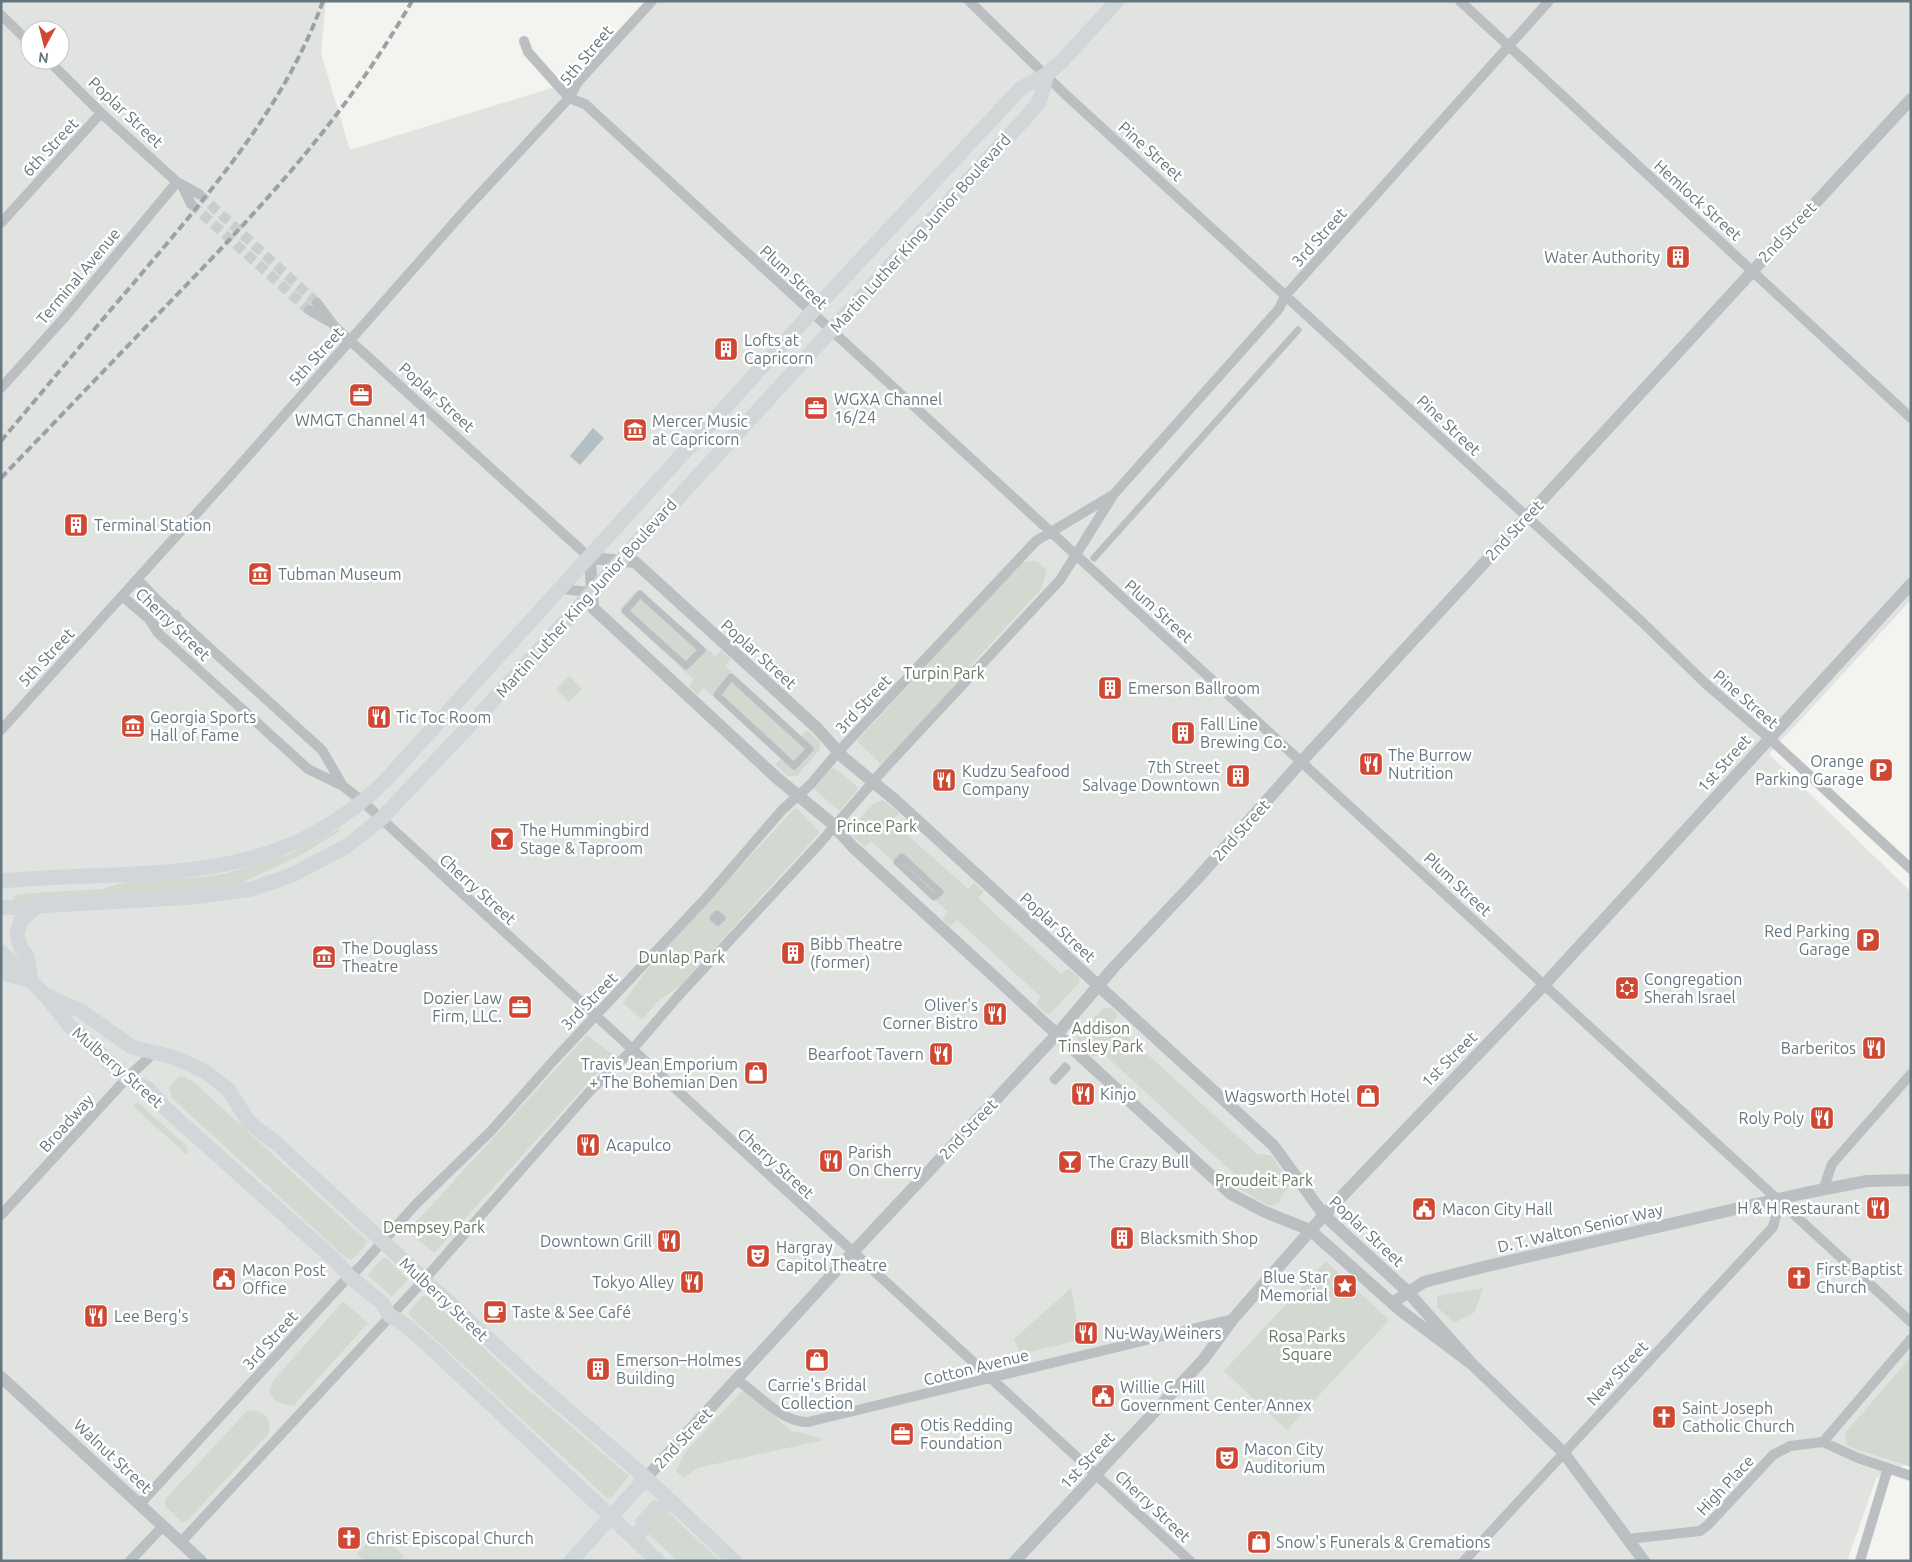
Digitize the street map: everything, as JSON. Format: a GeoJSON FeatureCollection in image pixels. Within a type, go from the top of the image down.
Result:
{"type":"FeatureCollection","features":[{"type":"Feature","properties":{"kind":"main road","name":"Martin Luther King Junior Boulevard"},"geometry":{"type":"LineString","coordinates":[[1,881],[189,870],[233,864],[272,853],[302,841],[342,817],[385,781],[811,313],[1020,88],[1047,74],[1117,1]]}},
{"type":"Feature","properties":{"kind":"main road","name":"Martin Luther King Junior Boulevard"},"geometry":{"type":"LineString","coordinates":[[1,908],[194,898],[252,889],[292,875],[325,859],[360,836],[381,819],[832,331],[1039,103],[1047,74]]}},
{"type":"Feature","properties":{"kind":"main road"},"geometry":{"type":"LineString","coordinates":[[1,969],[7,974],[30,981],[27,956],[21,949],[17,934],[21,920],[37,906]]}},
{"type":"Feature","properties":{"kind":"main road","name":"Mulberry Street"},"geometry":{"type":"LineString","coordinates":[[1,952],[45,995],[69,1025],[126,1078],[148,1089],[167,1110],[336,1261],[349,1276],[383,1304],[389,1315],[404,1324],[427,1344],[610,1518],[658,1561]]}},
{"type":"Feature","properties":{"kind":"main road","name":"Mulberry Street"},"geometry":{"type":"LineString","coordinates":[[45,995],[81,1011],[132,1047],[190,1062],[228,1089],[248,1121],[277,1144],[532,1379],[646,1478],[734,1561]]}},
{"type":"Feature","properties":{"kind":"main road","name":"2nd Street"},"geometry":{"type":"LineString","coordinates":[[571,1561],[646,1478]]}},
{"type":"Feature","properties":{"kind":"main road"},"geometry":{"type":"LineString","coordinates":[[637,1542],[643,1524],[651,1513],[671,1501]]}},
{"type":"Feature","properties":{"kind":"street","name":"5th Street"},"geometry":{"type":"LineString","coordinates":[[1,730],[466,209],[569,98],[578,82],[652,1]]}},
{"type":"Feature","properties":{"kind":"street","name":"Pine Street"},"geometry":{"type":"LineString","coordinates":[[968,1],[1047,74],[1066,95],[1527,516],[1706,684],[1769,738],[1911,868]]}},
{"type":"Feature","properties":{"kind":"street","name":"Hemlock Street"},"geometry":{"type":"LineString","coordinates":[[1460,1],[1911,418]]}},
{"type":"Feature","properties":{"kind":"street","name":"3rd Street"},"geometry":{"type":"LineString","coordinates":[[181,1542],[389,1315],[424,1280],[590,1091],[632,1050],[691,981],[1060,580],[1077,556],[1114,494],[1278,310],[1286,295],[1549,1]]}},
{"type":"Feature","properties":{"kind":"street"},"geometry":{"type":"LineString","coordinates":[[1,15],[20,33]]}},
{"type":"Feature","properties":{"kind":"street","name":"Plum Street"},"geometry":{"type":"LineString","coordinates":[[524,41],[528,52],[569,98],[585,104],[1911,1322]]}},
{"type":"Feature","properties":{"kind":"street","name":"Poplar Street"},"geometry":{"type":"LineString","coordinates":[[58,70],[101,113],[180,185],[199,194]]}},
{"type":"Feature","properties":{"kind":"street","name":"2nd Street"},"geometry":{"type":"LineString","coordinates":[[646,1478],[854,1251],[872,1234],[1058,1033],[1100,986],[1114,967],[1197,880],[1300,762],[1911,99]]}},
{"type":"Feature","properties":{"kind":"street","name":"6th Street"},"geometry":{"type":"LineString","coordinates":[[1,223],[101,113]]}},
{"type":"Feature","properties":{"kind":"street","name":"Poplar Street"},"geometry":{"type":"LineString","coordinates":[[180,185],[191,204]]}},
{"type":"Feature","properties":{"kind":"street","name":"Terminal Avenue"},"geometry":{"type":"LineString","coordinates":[[1,388],[180,185]]}},
{"type":"Feature","properties":{"kind":"street","name":"Poplar Street"},"geometry":{"type":"LineString","coordinates":[[317,303],[329,321]]}},
{"type":"Feature","properties":{"kind":"street","name":"Poplar Street"},"geometry":{"type":"LineString","coordinates":[[309,310],[329,321],[590,558],[635,562],[817,728],[838,752],[895,800],[1273,1146],[1324,1215],[1407,1291],[1473,1365],[1563,1452],[1644,1561]]}},
{"type":"Feature","properties":{"kind":"street"},"geometry":{"type":"LineString","coordinates":[[1094,558],[1298,330]]}},
{"type":"Feature","properties":{"kind":"street","name":"3rd Street"},"geometry":{"type":"LineString","coordinates":[[140,1504],[416,1204],[490,1132],[595,1016],[706,898],[782,810],[800,795],[1036,541],[1114,494]]}},
{"type":"Feature","properties":{"kind":"street","name":"Poplar Street"},"geometry":{"type":"LineString","coordinates":[[590,558],[593,608],[778,779],[800,795],[834,826],[853,847],[1058,1033],[1231,1194],[1265,1212],[1310,1230],[1392,1302],[1473,1365]]}},
{"type":"Feature","properties":{"kind":"street","name":"Cherry Street"},"geometry":{"type":"LineString","coordinates":[[137,579],[158,601],[176,615],[322,750],[343,786]]}},
{"type":"Feature","properties":{"kind":"street","name":"1st Street"},"geometry":{"type":"LineString","coordinates":[[1015,1561],[1203,1360],[1232,1319],[1310,1230],[1544,985],[1911,584]]}},
{"type":"Feature","properties":{"kind":"street"},"geometry":{"type":"LineString","coordinates":[[560,589],[591,592]]}},
{"type":"Feature","properties":{"kind":"street"},"geometry":{"type":"LineString","coordinates":[[640,594],[702,650],[686,666],[626,612],[625,609],[640,594]]}},
{"type":"Feature","properties":{"kind":"street","name":"Cherry Street"},"geometry":{"type":"LineString","coordinates":[[122,596],[149,620],[158,633],[308,769],[343,786],[362,801],[1190,1561]]}},
{"type":"Feature","properties":{"kind":"street"},"geometry":{"type":"LineString","coordinates":[[158,633],[157,625],[161,618],[167,614],[176,615]]}},
{"type":"Feature","properties":{"kind":"street"},"geometry":{"type":"LineString","coordinates":[[731,677],[810,749],[794,766],[717,695],[731,677]]}},
{"type":"Feature","properties":{"kind":"street"},"geometry":{"type":"LineString","coordinates":[[902,857],[940,892],[934,897],[897,862],[902,857]]}},
{"type":"Feature","properties":{"kind":"street","name":"Broadway"},"geometry":{"type":"LineString","coordinates":[[1,1215],[126,1078],[154,1052]]}},
{"type":"Feature","properties":{"kind":"street"},"geometry":{"type":"LineString","coordinates":[[1823,1190],[1832,1164],[1911,1074]]}},
{"type":"Feature","properties":{"kind":"street","name":"D. T. Walton Senior Way"},"geometry":{"type":"LineString","coordinates":[[1392,1302],[1424,1282],[1484,1267],[1867,1181],[1911,1180]]}},
{"type":"Feature","properties":{"kind":"street","name":"New Street"},"geometry":{"type":"LineString","coordinates":[[1464,1561],[1773,1226],[1780,1200]]}},
{"type":"Feature","properties":{"kind":"street","name":"Cotton Avenue"},"geometry":{"type":"LineString","coordinates":[[737,1380],[756,1392],[786,1418],[808,1422],[1232,1319]]}},
{"type":"Feature","properties":{"kind":"street"},"geometry":{"type":"LineString","coordinates":[[1911,1338],[1823,1442],[1911,1476]]}},
{"type":"Feature","properties":{"kind":"street","name":"Walnut Street"},"geometry":{"type":"LineString","coordinates":[[1,1377],[201,1561]]}},
{"type":"Feature","properties":{"kind":"street","name":"High Place"},"geometry":{"type":"LineString","coordinates":[[1628,1539],[1700,1531],[1720,1515],[1773,1455],[1790,1446],[1823,1442]]}},
{"type":"Feature","properties":{"kind":"street"},"geometry":{"type":"LineString","coordinates":[[1860,1561],[1888,1468]]}},
{"type":"Feature","properties":{"kind":"street"},"geometry":{"type":"LineString","coordinates":[[130,1561],[163,1526]]}},
{"type":"Feature","properties":{"kind":"shaded area"},"geometry":{"type":"Polygon","coordinates":[[[1,1],[326,1],[321,53],[350,150],[581,79],[652,1],[1911,1],[1911,600],[1769,754],[1911,892],[1911,1462],[1876,1479],[1847,1561],[1,1561],[1,1]]]}},
{"type":"Feature","properties":{"kind":"shaded area"},"geometry":{"type":"Polygon","coordinates":[[[593,428],[604,438],[580,465],[570,456],[593,428]]]}},
{"type":"Feature","properties":{"kind":"green space","name":"Turpin Park"},"geometry":{"type":"Polygon","coordinates":[[[1038,562],[1047,570],[1041,589],[974,662],[965,678],[881,764],[857,741],[1021,563],[1038,562]]]}},
{"type":"Feature","properties":{"kind":"green space"},"geometry":{"type":"Polygon","coordinates":[[[640,590],[715,656],[721,650],[731,659],[725,666],[801,736],[807,730],[820,742],[820,749],[797,776],[788,776],[775,764],[781,758],[704,688],[697,695],[689,686],[694,680],[623,614],[621,608],[636,591],[640,590]]]}},
{"type":"Feature","properties":{"kind":"green space"},"geometry":{"type":"Polygon","coordinates":[[[569,676],[582,689],[569,702],[556,689],[569,676]]]}},
{"type":"Feature","properties":{"kind":"green space"},"geometry":{"type":"Polygon","coordinates":[[[833,767],[858,787],[839,811],[814,789],[833,767]]]}},
{"type":"Feature","properties":{"kind":"green space","name":"Prince Park"},"geometry":{"type":"Polygon","coordinates":[[[883,800],[899,813],[892,821],[968,889],[974,883],[984,892],[978,898],[1061,974],[1068,969],[1079,977],[1079,983],[1050,1014],[1046,1014],[1036,1004],[1041,997],[957,920],[950,927],[942,918],[948,912],[871,841],[865,847],[853,836],[852,829],[862,816],[870,807],[883,800]]]}},
{"type":"Feature","properties":{"kind":"green space","name":"Dunlap Park"},"geometry":{"type":"Polygon","coordinates":[[[794,809],[797,809],[819,833],[681,985],[657,1002],[642,1020],[623,1003],[655,959],[794,809]]]}},
{"type":"Feature","properties":{"kind":"green space"},"geometry":{"type":"Polygon","coordinates":[[[338,829],[340,831],[301,855],[241,883],[193,892],[15,900],[12,898],[18,894],[102,889],[130,881],[203,877],[228,873],[290,854],[338,829]]]}},
{"type":"Feature","properties":{"kind":"green space"},"geometry":{"type":"Polygon","coordinates":[[[1104,1008],[1111,1008],[1118,1014],[1113,1023],[1257,1154],[1271,1155],[1291,1184],[1281,1197],[1280,1202],[1269,1206],[1236,1187],[1234,1183],[1243,1182],[1106,1056],[1092,1056],[1077,1040],[1079,1033],[1104,1008]]]}},
{"type":"Feature","properties":{"kind":"green space","name":"Dempsey Park"},"geometry":{"type":"Polygon","coordinates":[[[587,1035],[613,1055],[612,1059],[597,1073],[434,1253],[408,1231],[587,1035]]]}},
{"type":"Feature","properties":{"kind":"green space"},"geometry":{"type":"Polygon","coordinates":[[[179,1076],[185,1077],[197,1085],[367,1241],[366,1245],[352,1260],[346,1258],[172,1098],[169,1087],[179,1076]]]}},
{"type":"Feature","properties":{"kind":"green space"},"geometry":{"type":"Polygon","coordinates":[[[137,1102],[187,1146],[188,1152],[186,1154],[133,1106],[137,1102]]]}},
{"type":"Feature","properties":{"kind":"green space"},"geometry":{"type":"Polygon","coordinates":[[[386,1258],[408,1279],[392,1297],[368,1275],[381,1260],[386,1258]]]}},
{"type":"Feature","properties":{"kind":"green space","name":"Rosa Parks Square"},"geometry":{"type":"Polygon","coordinates":[[[1326,1261],[1389,1320],[1287,1430],[1224,1371],[1326,1261]]]}},
{"type":"Feature","properties":{"kind":"green space"},"geometry":{"type":"Polygon","coordinates":[[[1071,1288],[1080,1340],[1020,1354],[1014,1339],[1071,1288]]]}},
{"type":"Feature","properties":{"kind":"green space"},"geometry":{"type":"Polygon","coordinates":[[[1483,1288],[1475,1312],[1454,1323],[1437,1307],[1437,1296],[1483,1288]]]}},
{"type":"Feature","properties":{"kind":"green space"},"geometry":{"type":"Polygon","coordinates":[[[423,1296],[428,1296],[525,1387],[629,1476],[611,1498],[607,1498],[409,1315],[409,1311],[423,1296]]]}},
{"type":"Feature","properties":{"kind":"green space"},"geometry":{"type":"Polygon","coordinates":[[[343,1301],[368,1323],[294,1405],[282,1404],[276,1401],[269,1392],[273,1381],[343,1301]]]}},
{"type":"Feature","properties":{"kind":"green space"},"geometry":{"type":"Polygon","coordinates":[[[1911,1357],[1911,1467],[1847,1446],[1845,1433],[1911,1357]]]}},
{"type":"Feature","properties":{"kind":"green space"},"geometry":{"type":"Polygon","coordinates":[[[742,1391],[747,1391],[791,1431],[823,1440],[697,1468],[684,1478],[676,1471],[685,1452],[742,1391]]]}},
{"type":"Feature","properties":{"kind":"green space"},"geometry":{"type":"Polygon","coordinates":[[[248,1410],[265,1415],[269,1422],[269,1433],[187,1521],[182,1522],[165,1506],[165,1499],[248,1410]]]}},
{"type":"Feature","properties":{"kind":"green space"},"geometry":{"type":"Polygon","coordinates":[[[654,1499],[720,1561],[678,1561],[634,1521],[654,1499]]]}},
{"type":"Feature","properties":{"kind":"green space"},"geometry":{"type":"Polygon","coordinates":[[[377,1532],[404,1556],[400,1561],[364,1561],[357,1554],[377,1532]]]}},
{"type":"Feature","properties":{"kind":"tunnel"},"geometry":{"type":"LineString","coordinates":[[199,194],[317,303]]}},
{"type":"Feature","properties":{"kind":"tunnel"},"geometry":{"type":"LineString","coordinates":[[191,204],[309,310]]}},
{"type":"Feature","properties":{"kind":"railway"},"geometry":{"type":"LineString","coordinates":[[1,441],[187,219],[240,151],[265,116],[287,79],[307,41],[323,1]]}},
{"type":"Feature","properties":{"kind":"railway"},"geometry":{"type":"LineString","coordinates":[[1,478],[203,268],[269,196],[300,160],[359,84],[412,1]]}},
{"type":"Feature","properties":{"kind":"place","name":"Water Authority"},"geometry":{"type":"Point","coordinates":[1678,257]}},
{"type":"Feature","properties":{"kind":"place","name":"Lofts at Capricorn"},"geometry":{"type":"Point","coordinates":[726,349]}},
{"type":"Feature","properties":{"kind":"place","name":"WMGT Channel 41"},"geometry":{"type":"Point","coordinates":[361,395]}},
{"type":"Feature","properties":{"kind":"place","name":"WGXA Channel 16/24"},"geometry":{"type":"Point","coordinates":[816,408]}},
{"type":"Feature","properties":{"kind":"place","name":"Mercer Music at Capricorn"},"geometry":{"type":"Point","coordinates":[635,430]}},
{"type":"Feature","properties":{"kind":"place","name":"Terminal Station"},"geometry":{"type":"Point","coordinates":[76,525]}},
{"type":"Feature","properties":{"kind":"place","name":"Tubman Museum"},"geometry":{"type":"Point","coordinates":[260,574]}},
{"type":"Feature","properties":{"kind":"place","name":"Emerson Ballroom"},"geometry":{"type":"Point","coordinates":[1110,688]}},
{"type":"Feature","properties":{"kind":"place","name":"Tic Toc Room"},"geometry":{"type":"Point","coordinates":[379,717]}},
{"type":"Feature","properties":{"kind":"place","name":"Georgia Sports Hall of Fame"},"geometry":{"type":"Point","coordinates":[133,726]}},
{"type":"Feature","properties":{"kind":"place","name":"Fall Line Brewing Co."},"geometry":{"type":"Point","coordinates":[1183,733]}},
{"type":"Feature","properties":{"kind":"place","name":"The Burrow Nutrition"},"geometry":{"type":"Point","coordinates":[1371,764]}},
{"type":"Feature","properties":{"kind":"place","name":"Orange Parking Garage"},"geometry":{"type":"Point","coordinates":[1881,770]}},
{"type":"Feature","properties":{"kind":"place","name":"7th Street Salvage Downtown"},"geometry":{"type":"Point","coordinates":[1238,776]}},
{"type":"Feature","properties":{"kind":"place","name":"Kudzu Seafood Company"},"geometry":{"type":"Point","coordinates":[944,780]}},
{"type":"Feature","properties":{"kind":"place","name":"The Hummingbird Stage & Taproom"},"geometry":{"type":"Point","coordinates":[502,839]}},
{"type":"Feature","properties":{"kind":"place","name":"Red Parking Garage"},"geometry":{"type":"Point","coordinates":[1868,940]}},
{"type":"Feature","properties":{"kind":"place","name":"Bibb Theatre (former)"},"geometry":{"type":"Point","coordinates":[793,953]}},
{"type":"Feature","properties":{"kind":"place","name":"The Douglass Theatre"},"geometry":{"type":"Point","coordinates":[324,957]}},
{"type":"Feature","properties":{"kind":"place","name":"Congregation Sherah Israel"},"geometry":{"type":"Point","coordinates":[1627,988]}},
{"type":"Feature","properties":{"kind":"place","name":"Dozier Law Firm, LLC."},"geometry":{"type":"Point","coordinates":[520,1007]}},
{"type":"Feature","properties":{"kind":"place","name":"Oliver's Corner Bistro"},"geometry":{"type":"Point","coordinates":[995,1014]}},
{"type":"Feature","properties":{"kind":"place","name":"Barberitos"},"geometry":{"type":"Point","coordinates":[1874,1048]}},
{"type":"Feature","properties":{"kind":"place","name":"Bearfoot Tavern"},"geometry":{"type":"Point","coordinates":[941,1054]}},
{"type":"Feature","properties":{"kind":"place","name":"Travis Jean Emporium + The Bohemian Den"},"geometry":{"type":"Point","coordinates":[756,1073]}},
{"type":"Feature","properties":{"kind":"place","name":"Kinjo"},"geometry":{"type":"Point","coordinates":[1083,1094]}},
{"type":"Feature","properties":{"kind":"place","name":"Wagsworth Hotel"},"geometry":{"type":"Point","coordinates":[1368,1096]}},
{"type":"Feature","properties":{"kind":"place","name":"Roly Poly"},"geometry":{"type":"Point","coordinates":[1822,1118]}},
{"type":"Feature","properties":{"kind":"place","name":"Acapulco"},"geometry":{"type":"Point","coordinates":[588,1145]}},
{"type":"Feature","properties":{"kind":"place","name":"Parish On Cherry"},"geometry":{"type":"Point","coordinates":[831,1161]}},
{"type":"Feature","properties":{"kind":"place","name":"The Crazy Bull"},"geometry":{"type":"Point","coordinates":[1070,1162]}},
{"type":"Feature","properties":{"kind":"place","name":"H & H Restaurant"},"geometry":{"type":"Point","coordinates":[1878,1208]}},
{"type":"Feature","properties":{"kind":"place","name":"Macon City Hall"},"geometry":{"type":"Point","coordinates":[1424,1209]}},
{"type":"Feature","properties":{"kind":"place","name":"Blacksmith Shop"},"geometry":{"type":"Point","coordinates":[1122,1238]}},
{"type":"Feature","properties":{"kind":"place","name":"Downtown Grill"},"geometry":{"type":"Point","coordinates":[669,1241]}},
{"type":"Feature","properties":{"kind":"place","name":"Hargray Capitol Theatre"},"geometry":{"type":"Point","coordinates":[758,1256]}},
{"type":"Feature","properties":{"kind":"place","name":"First Baptist Church"},"geometry":{"type":"Point","coordinates":[1799,1278]}},
{"type":"Feature","properties":{"kind":"place","name":"Macon Post Office"},"geometry":{"type":"Point","coordinates":[224,1279]}},
{"type":"Feature","properties":{"kind":"place","name":"Tokyo Alley"},"geometry":{"type":"Point","coordinates":[692,1282]}},
{"type":"Feature","properties":{"kind":"place","name":"Blue Star Memorial"},"geometry":{"type":"Point","coordinates":[1345,1286]}},
{"type":"Feature","properties":{"kind":"place","name":"Taste & See Café"},"geometry":{"type":"Point","coordinates":[495,1312]}},
{"type":"Feature","properties":{"kind":"place","name":"Lee Berg's"},"geometry":{"type":"Point","coordinates":[96,1316]}},
{"type":"Feature","properties":{"kind":"place","name":"Nu-Way Weiners"},"geometry":{"type":"Point","coordinates":[1086,1333]}},
{"type":"Feature","properties":{"kind":"place","name":"Carrie's Bridal Collection"},"geometry":{"type":"Point","coordinates":[817,1360]}},
{"type":"Feature","properties":{"kind":"place","name":"Emerson–Holmes Building"},"geometry":{"type":"Point","coordinates":[598,1369]}},
{"type":"Feature","properties":{"kind":"place","name":"Willie C. Hill Government Center Annex"},"geometry":{"type":"Point","coordinates":[1103,1396]}},
{"type":"Feature","properties":{"kind":"place","name":"Saint Joseph Catholic Church"},"geometry":{"type":"Point","coordinates":[1664,1417]}},
{"type":"Feature","properties":{"kind":"place","name":"Otis Redding Foundation"},"geometry":{"type":"Point","coordinates":[902,1434]}},
{"type":"Feature","properties":{"kind":"place","name":"Macon City Auditorium"},"geometry":{"type":"Point","coordinates":[1227,1458]}},
{"type":"Feature","properties":{"kind":"place","name":"Christ Episcopal Church"},"geometry":{"type":"Point","coordinates":[349,1538]}},
{"type":"Feature","properties":{"kind":"place","name":"Snow's Funerals & Cremations"},"geometry":{"type":"Point","coordinates":[1259,1542]}},
{"type":"Feature","properties":{"kind":"park label","name":"Addison Tinsley Park"},"geometry":{"type":"Point","coordinates":[1101,1037]}},
{"type":"Feature","properties":{"kind":"park label","name":"Proudeit Park"},"geometry":{"type":"Point","coordinates":[1264,1180]}}]}
